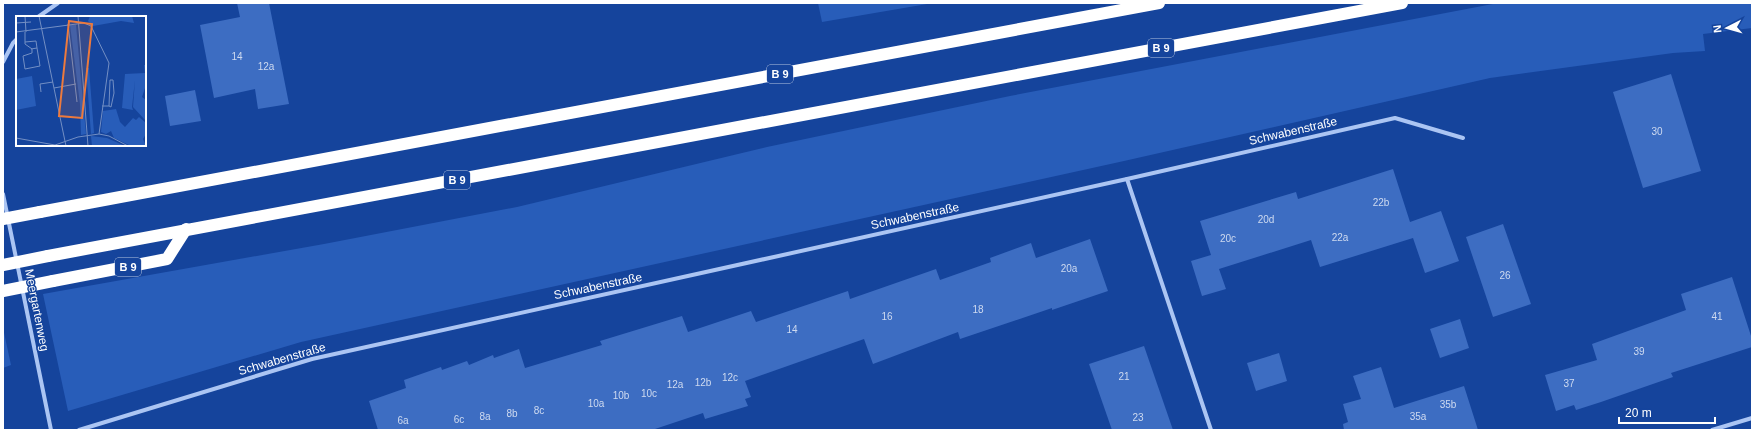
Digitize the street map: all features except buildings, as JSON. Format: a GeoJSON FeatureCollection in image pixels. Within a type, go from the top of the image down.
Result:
{"type":"FeatureCollection","features":[{"type":"Feature","properties":{"kind":"highway","name":"B 9"},"geometry":{"type":"LineString","coordinates":[[3,219],[1159,3]]}},
{"type":"Feature","properties":{"kind":"highway","name":"B 9"},"geometry":{"type":"LineString","coordinates":[[3,265],[186,229],[727,130],[1402,3]]}},
{"type":"Feature","properties":{"kind":"highway","name":"B 9"},"geometry":{"type":"LineString","coordinates":[[3,291],[167,259],[186,229]]}},
{"type":"Feature","properties":{"kind":"street"},"geometry":{"type":"LineString","coordinates":[[39,16],[58,3]]}},
{"type":"Feature","properties":{"kind":"street"},"geometry":{"type":"LineString","coordinates":[[3,62],[16,39]]}},
{"type":"Feature","properties":{"kind":"street","name":"Schwabenstraße"},"geometry":{"type":"LineString","coordinates":[[79,430],[312,360],[1395,118],[1463,138]]}},
{"type":"Feature","properties":{"kind":"street"},"geometry":{"type":"LineString","coordinates":[[1127,179],[1211,430]]}},
{"type":"Feature","properties":{"kind":"street","name":"Meergartenweg"},"geometry":{"type":"LineString","coordinates":[[3,194],[51,430]]}},
{"type":"Feature","properties":{"kind":"street"},"geometry":{"type":"LineString","coordinates":[[1712,430],[1752,418]]}},
{"type":"Feature","properties":{"kind":"shaded area"},"geometry":{"type":"Polygon","coordinates":[[[818,3],[933,3],[822,22],[818,3]]]}},
{"type":"Feature","properties":{"kind":"shaded area"},"geometry":{"type":"Polygon","coordinates":[[[1498,3],[1752,3],[1752,28],[1703,34],[1705,51],[1673,53],[1490,78],[1124,161],[301,342],[68,411],[43,294],[324,244],[517,207],[767,147],[1010,96],[1498,3]]]}},
{"type":"Feature","properties":{"kind":"shaded area"},"geometry":{"type":"Polygon","coordinates":[[[3,328],[11,365],[3,368],[3,328]]]}}]}
